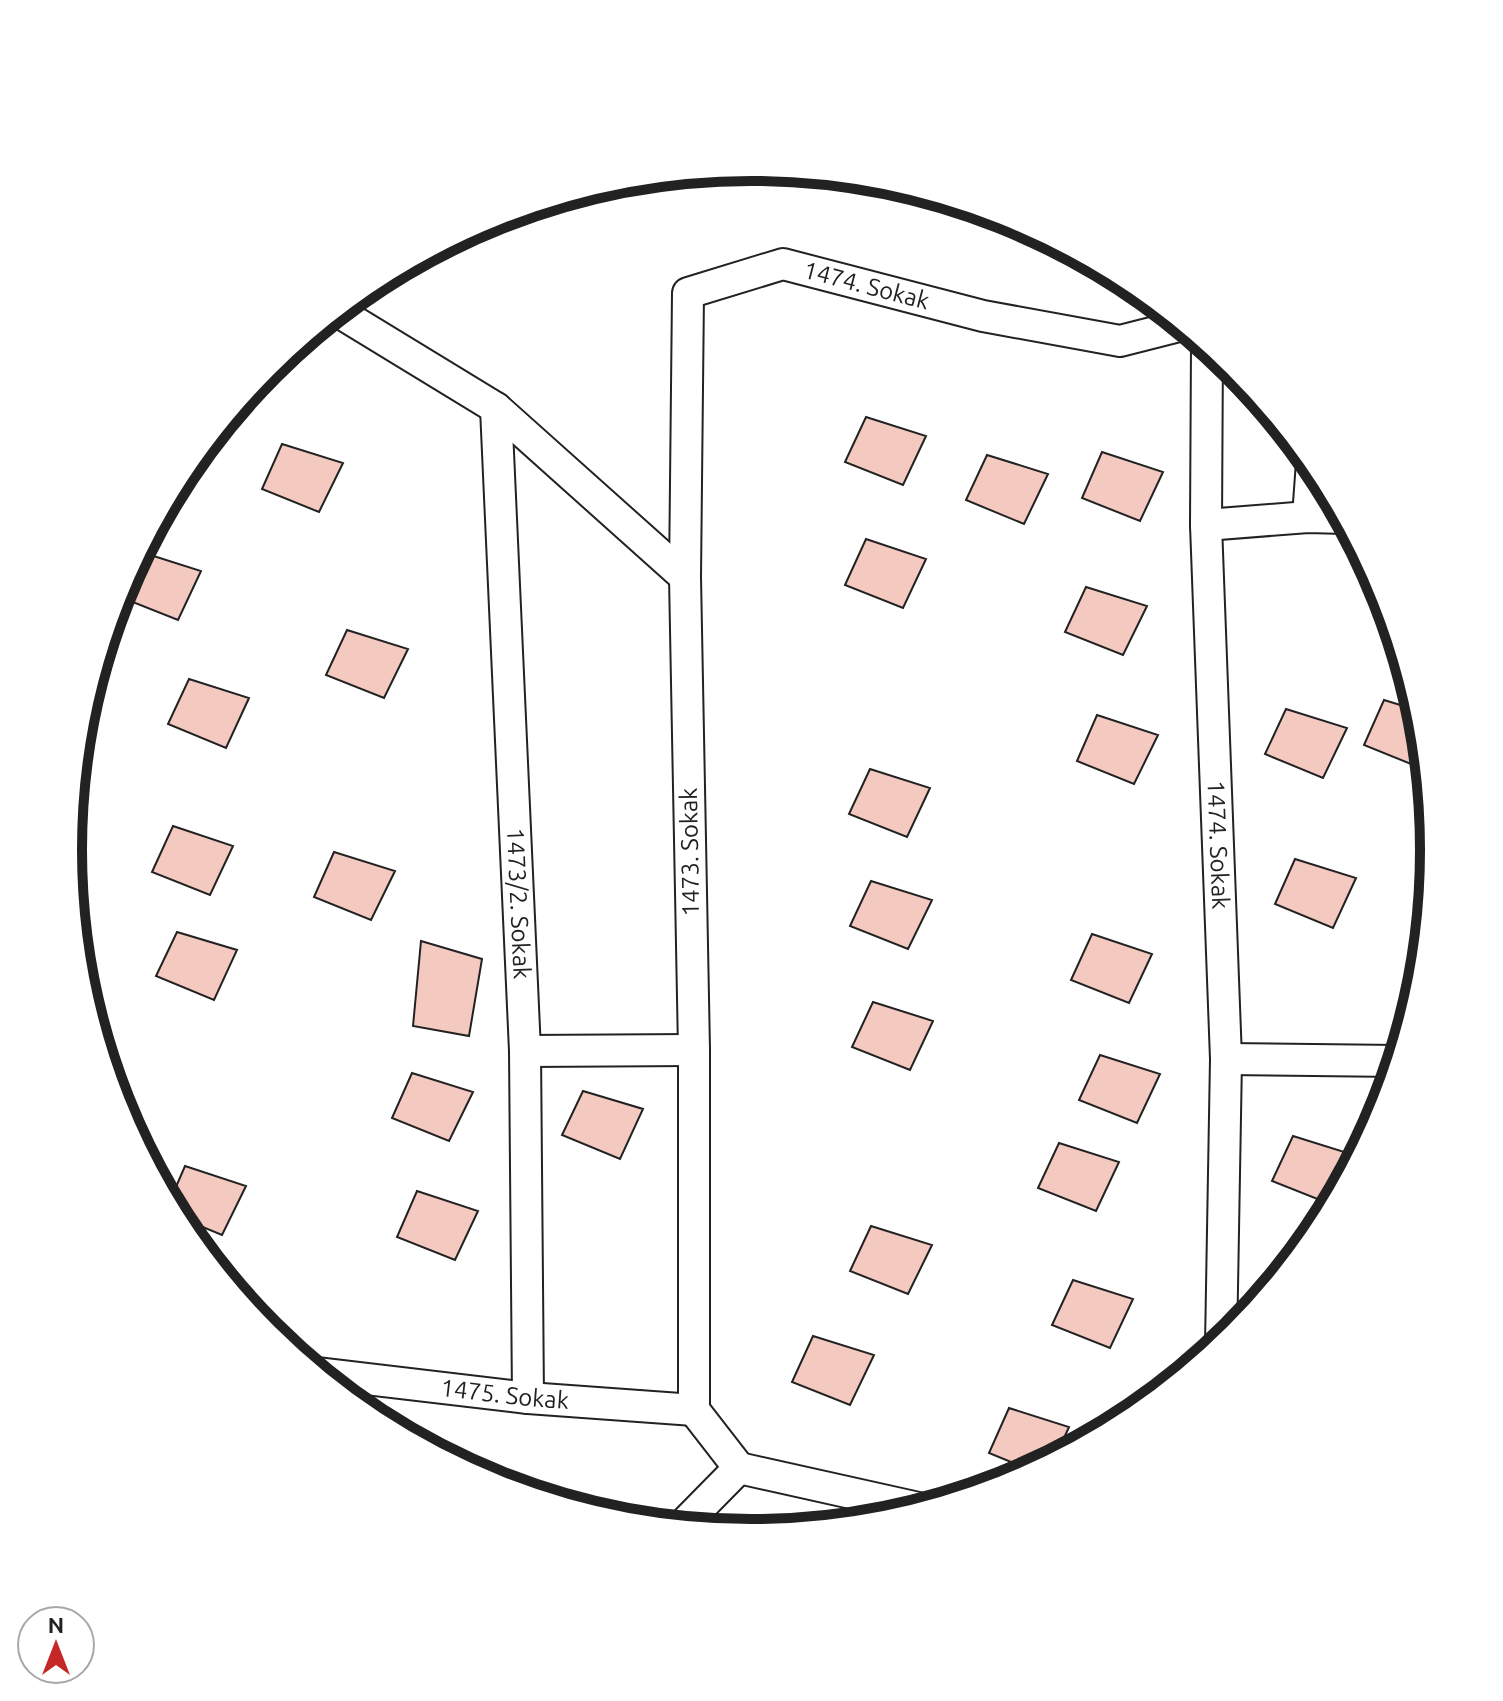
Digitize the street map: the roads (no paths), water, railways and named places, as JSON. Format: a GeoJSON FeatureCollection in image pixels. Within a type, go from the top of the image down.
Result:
{"type":"FeatureCollection","features":[{"type":"Feature","properties":{"kind":"street","name":"1474. Sokak"},"geometry":{"type":"LineString","coordinates":[[685,577],[688,293],[783,264],[983,316],[1120,341],[1170,328]]}},
{"type":"Feature","properties":{"kind":"street"},"geometry":{"type":"LineString","coordinates":[[347,317],[496,408],[685,577]]}},
{"type":"Feature","properties":{"kind":"street","name":"1474. Sokak"},"geometry":{"type":"LineString","coordinates":[[1207,360],[1206,525],[1226,1059],[1221,1327]]}},
{"type":"Feature","properties":{"kind":"street","name":"1473/2. Sokak"},"geometry":{"type":"LineString","coordinates":[[496,408],[525,1051],[528,1398]]}},
{"type":"Feature","properties":{"kind":"street"},"geometry":{"type":"LineString","coordinates":[[1308,517],[1310,483]]}},
{"type":"Feature","properties":{"kind":"street"},"geometry":{"type":"LineString","coordinates":[[1206,525],[1332,518]]}},
{"type":"Feature","properties":{"kind":"street","name":"1473. Sokak"},"geometry":{"type":"LineString","coordinates":[[685,577],[694,1050],[694,1410]]}},
{"type":"Feature","properties":{"kind":"street"},"geometry":{"type":"LineString","coordinates":[[525,1051],[694,1050]]}},
{"type":"Feature","properties":{"kind":"street"},"geometry":{"type":"LineString","coordinates":[[1226,1059],[1387,1061]]}},
{"type":"Feature","properties":{"kind":"street","name":"1475. Sokak"},"geometry":{"type":"LineString","coordinates":[[336,1375],[528,1398],[694,1410]]}},
{"type":"Feature","properties":{"kind":"street"},"geometry":{"type":"LineString","coordinates":[[694,1410],[739,1468],[898,1503]]}},
{"type":"Feature","properties":{"kind":"street"},"geometry":{"type":"LineString","coordinates":[[691,1517],[739,1468]]}}]}
